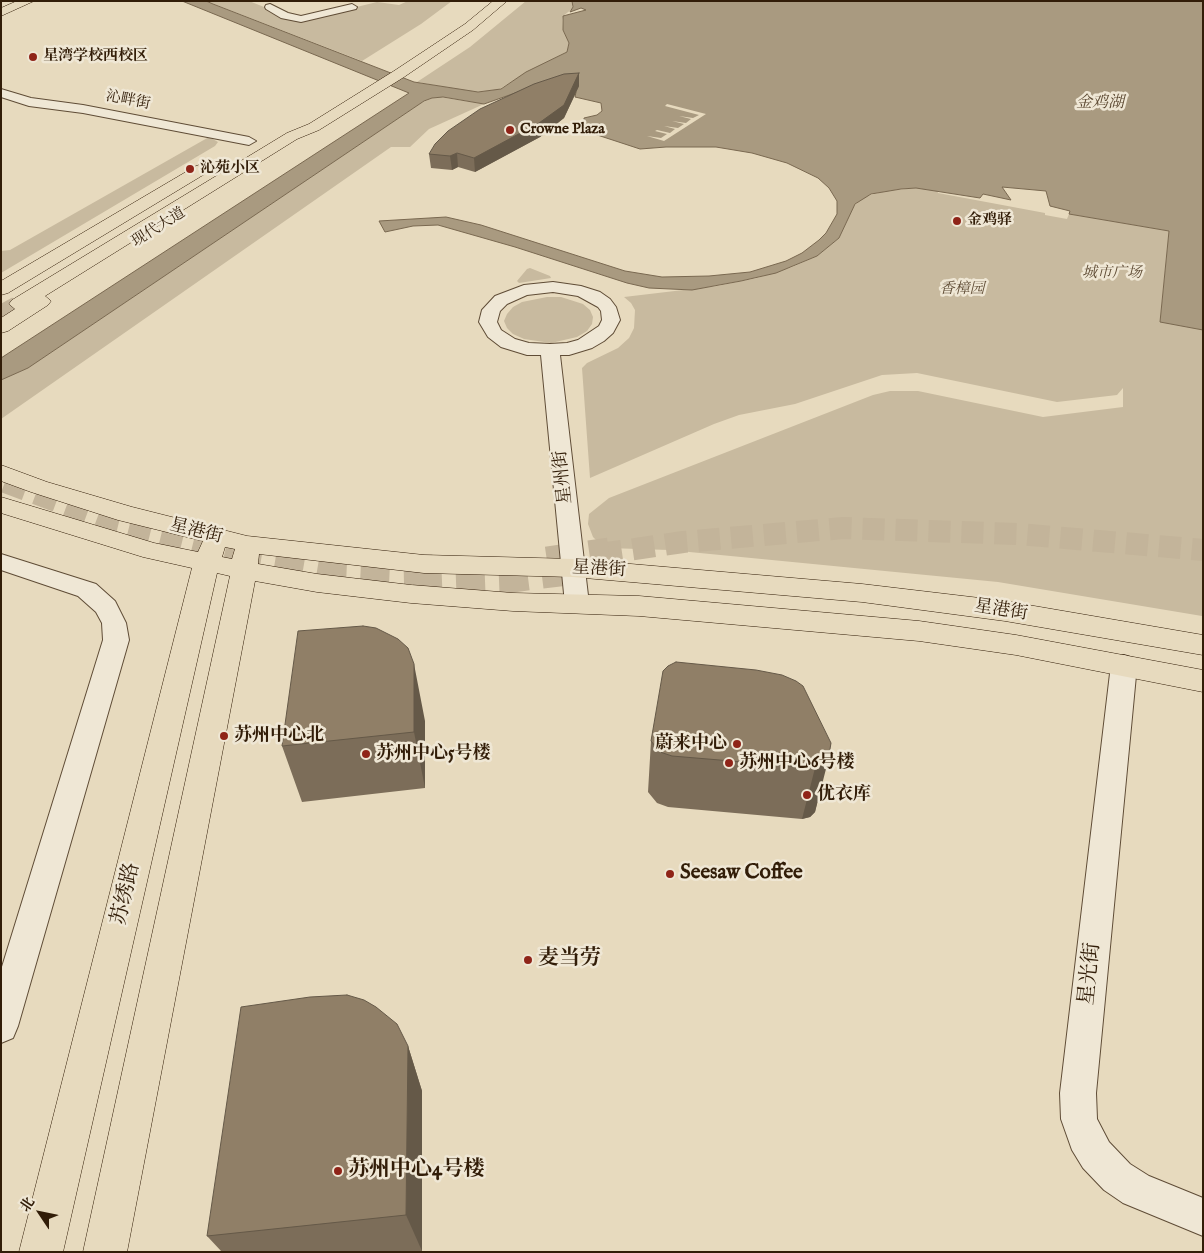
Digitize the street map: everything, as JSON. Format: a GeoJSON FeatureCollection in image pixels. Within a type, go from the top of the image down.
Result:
{"type":"FeatureCollection","features":[{"type":"Feature","properties":{"kind":"main road"},"geometry":{"type":"LineString","coordinates":[[1,12],[28,1]]}},
{"type":"Feature","properties":{"kind":"main road","name":"现代大道"},"geometry":{"type":"LineString","coordinates":[[1,326],[301,138],[314,127],[399,74],[469,27],[502,1]]}},
{"type":"Feature","properties":{"kind":"main road","name":"现代大道"},"geometry":{"type":"LineString","coordinates":[[233,151],[249,141],[272,133],[289,122]]}},
{"type":"Feature","properties":{"kind":"main road","name":"现代大道"},"geometry":{"type":"LineString","coordinates":[[8,297],[292,136],[314,127]]}},
{"type":"Feature","properties":{"kind":"main road","name":"现代大道"},"geometry":{"type":"LineString","coordinates":[[8,297],[264,143],[272,133]]}},
{"type":"Feature","properties":{"kind":"main road","name":"现代大道"},"geometry":{"type":"LineString","coordinates":[[8,297],[216,161]]}},
{"type":"Feature","properties":{"kind":"main road","name":"星港街"},"geometry":{"type":"LineString","coordinates":[[1,472],[211,550],[245,557],[317,583],[410,594],[639,606],[911,630],[1016,645],[1203,682]]}},
{"type":"Feature","properties":{"kind":"main road","name":"星港街"},"geometry":{"type":"LineString","coordinates":[[1,505],[152,551],[211,550]]}},
{"type":"Feature","properties":{"kind":"main road","name":"苏绣路"},"geometry":{"type":"LineString","coordinates":[[41,1252],[211,550]]}},
{"type":"Feature","properties":{"kind":"main road"},"geometry":{"type":"LineString","coordinates":[[105,1252],[245,557]]}},
{"type":"Feature","properties":{"kind":"main road","name":"星港街"},"geometry":{"type":"LineString","coordinates":[[245,557],[526,568],[573,568],[862,592],[953,603],[1203,645]]}},
{"type":"Feature","properties":{"kind":"street"},"geometry":{"type":"LineString","coordinates":[[286,3],[266,5],[285,16],[301,19],[352,7]]}},
{"type":"Feature","properties":{"kind":"street","name":"沁畔街"},"geometry":{"type":"LineString","coordinates":[[1,93],[29,102],[83,109],[249,141]]}},
{"type":"Feature","properties":{"kind":"street"},"geometry":{"type":"LineString","coordinates":[[553,287],[581,291],[604,303],[610,311],[611,320],[607,329],[598,338],[568,349],[550,350],[527,349],[508,343],[494,333],[488,322],[491,310],[501,300],[512,294],[538,288],[553,287]]}},
{"type":"Feature","properties":{"kind":"street","name":"星州街"},"geometry":{"type":"LineString","coordinates":[[550,350],[577,604]]}},
{"type":"Feature","properties":{"kind":"street"},"geometry":{"type":"LineString","coordinates":[[1,562],[87,590],[106,607],[114,623],[116,640],[1,1026]]}},
{"type":"Feature","properties":{"kind":"street","name":"星光街"},"geometry":{"type":"LineString","coordinates":[[1124,665],[1078,1093],[1079,1119],[1085,1137],[1096,1155],[1118,1178],[1136,1190],[1203,1217]]}},
{"type":"Feature","properties":{"kind":"green space"},"geometry":{"type":"Polygon","coordinates":[[[206,1],[249,1],[281,17],[312,18],[377,2],[399,5],[408,1],[452,1],[421,24],[362,61],[206,1]]]}},
{"type":"Feature","properties":{"kind":"green space"},"geometry":{"type":"Polygon","coordinates":[[[526,1],[572,1],[572,9],[563,16],[562,20],[563,30],[569,43],[567,52],[527,72],[498,90],[474,92],[417,82],[470,47],[526,1]]]}},
{"type":"Feature","properties":{"kind":"green space"},"geometry":{"type":"Polygon","coordinates":[[[440,97],[484,104],[429,129],[410,147],[391,147],[1,419],[1,380],[28,368],[421,103],[440,97]]]}},
{"type":"Feature","properties":{"kind":"green space"},"geometry":{"type":"Polygon","coordinates":[[[209,137],[218,142],[215,146],[1,273],[1,251],[10,250],[209,137]]]}},
{"type":"Feature","properties":{"kind":"green space"},"geometry":{"type":"Polygon","coordinates":[[[916,188],[937,190],[938,193],[1045,213],[1045,215],[1067,219],[1069,214],[1169,231],[1160,321],[1203,330],[1202,616],[998,582],[669,550],[608,548],[601,545],[593,537],[588,524],[589,514],[609,498],[873,395],[890,391],[918,391],[1043,417],[1123,407],[1123,388],[1117,395],[1057,402],[917,373],[882,375],[795,404],[739,415],[590,478],[582,368],[587,363],[618,348],[629,338],[634,328],[635,310],[624,297],[717,286],[757,278],[792,267],[817,256],[839,238],[853,207],[863,197],[886,191],[916,188]]]}},
{"type":"Feature","properties":{"kind":"green space"},"geometry":{"type":"Polygon","coordinates":[[[530,268],[551,278],[519,283],[517,281],[530,268]]]}},
{"type":"Feature","properties":{"kind":"green space"},"geometry":{"type":"Polygon","coordinates":[[[547,297],[561,297],[583,304],[590,310],[593,317],[592,324],[587,331],[577,337],[551,343],[524,339],[513,334],[507,328],[504,321],[513,307],[522,302],[547,297]]]}},
{"type":"Feature","properties":{"kind":"water","name":"金鸡湖"},"geometry":{"type":"Polygon","coordinates":[[[182,1],[206,1],[414,82],[478,92],[501,89],[526,72],[567,52],[569,43],[563,30],[563,16],[586,10],[581,8],[570,12],[573,7],[572,1],[1203,1],[1203,330],[1160,322],[1169,231],[1069,214],[1070,211],[1050,206],[1046,191],[1002,187],[1011,200],[983,194],[980,198],[916,188],[871,194],[855,204],[839,238],[817,256],[776,273],[692,290],[649,288],[627,283],[515,247],[438,225],[413,226],[385,232],[379,221],[446,217],[481,225],[625,271],[662,277],[709,276],[750,272],[786,261],[802,253],[819,240],[826,233],[837,214],[837,201],[829,188],[818,178],[787,163],[752,153],[716,147],[640,149],[579,129],[584,122],[584,118],[597,115],[602,111],[601,103],[575,97],[576,92],[518,92],[484,104],[443,97],[424,101],[28,368],[1,380],[1,358],[409,93],[182,1]]]}},
{"type":"Feature","properties":{"kind":"pier"},"geometry":{"type":"Polygon","coordinates":[[[667,104],[706,114],[664,141],[647,136],[661,138],[667,134],[655,131],[670,133],[675,129],[664,126],[678,128],[684,124],[672,121],[686,123],[691,119],[679,116],[693,118],[699,115],[665,106],[667,104]]]}},
{"type":"Feature","properties":{"kind":"building","name":"Crowne Plaza"},"geometry":{"type":"Polygon","coordinates":[[[579,73],[564,105],[539,123],[474,158],[457,153],[450,156],[429,154],[435,144],[448,131],[480,109],[534,84],[564,74],[579,73]]]}},
{"type":"Feature","properties":{"kind":"building"},"geometry":{"type":"Polygon","coordinates":[[[363,626],[376,628],[398,639],[408,648],[414,664],[414,732],[282,746],[298,631],[363,626]]]}},
{"type":"Feature","properties":{"kind":"building"},"geometry":{"type":"Polygon","coordinates":[[[676,662],[756,670],[782,675],[796,681],[803,686],[831,743],[828,761],[823,766],[815,768],[672,756],[660,752],[651,741],[663,671],[676,662]]]}},
{"type":"Feature","properties":{"kind":"building","name":"苏州中心4号楼"},"geometry":{"type":"Polygon","coordinates":[[[347,995],[364,1000],[397,1024],[408,1046],[406,1215],[207,1236],[241,1007],[310,997],[347,995]]]}},
{"type":"Feature","properties":{"kind":"tunnel"},"geometry":{"type":"LineString","coordinates":[[1,314],[19,304]]}},
{"type":"Feature","properties":{"kind":"tunnel"},"geometry":{"type":"LineString","coordinates":[[5,482],[116,523],[241,554]]}},
{"type":"Feature","properties":{"kind":"tunnel"},"geometry":{"type":"LineString","coordinates":[[600,554],[683,542],[843,528],[1019,534],[1203,550]]}},
{"type":"Feature","properties":{"kind":"tunnel"},"geometry":{"type":"LineString","coordinates":[[233,552],[322,567],[390,570],[434,569]]}},
{"type":"Feature","properties":{"kind":"tunnel"},"geometry":{"type":"LineString","coordinates":[[547,561],[609,552]]}},
{"type":"Feature","properties":{"kind":"tunnel"},"geometry":{"type":"LineString","coordinates":[[413,582],[512,578],[567,571]]}},
{"type":"Feature","properties":{"kind":"place","name":"星湾学校西校区"},"geometry":{"type":"Point","coordinates":[33,57]}},
{"type":"Feature","properties":{"kind":"place","name":"Crowne Plaza"},"geometry":{"type":"Point","coordinates":[510,130]}},
{"type":"Feature","properties":{"kind":"place","name":"沁苑小区"},"geometry":{"type":"Point","coordinates":[190,169]}},
{"type":"Feature","properties":{"kind":"place","name":"金鸡驿"},"geometry":{"type":"Point","coordinates":[957,221]}},
{"type":"Feature","properties":{"kind":"place","name":"苏州中心北"},"geometry":{"type":"Point","coordinates":[224,736]}},
{"type":"Feature","properties":{"kind":"place","name":"蔚来中心"},"geometry":{"type":"Point","coordinates":[737,744]}},
{"type":"Feature","properties":{"kind":"place","name":"苏州中心5号楼"},"geometry":{"type":"Point","coordinates":[366,754]}},
{"type":"Feature","properties":{"kind":"place","name":"苏州中心6号楼"},"geometry":{"type":"Point","coordinates":[729,763]}},
{"type":"Feature","properties":{"kind":"place","name":"优衣库"},"geometry":{"type":"Point","coordinates":[807,795]}},
{"type":"Feature","properties":{"kind":"place","name":"Seesaw Coffee"},"geometry":{"type":"Point","coordinates":[670,874]}},
{"type":"Feature","properties":{"kind":"place","name":"麦当劳"},"geometry":{"type":"Point","coordinates":[528,960]}},
{"type":"Feature","properties":{"kind":"place","name":"苏州中心4号楼"},"geometry":{"type":"Point","coordinates":[338,1171]}},
{"type":"Feature","properties":{"kind":"park label","name":"城市广场"},"geometry":{"type":"Point","coordinates":[1112,274]}},
{"type":"Feature","properties":{"kind":"park label","name":"香樟园"},"geometry":{"type":"Point","coordinates":[962,290]}}]}
